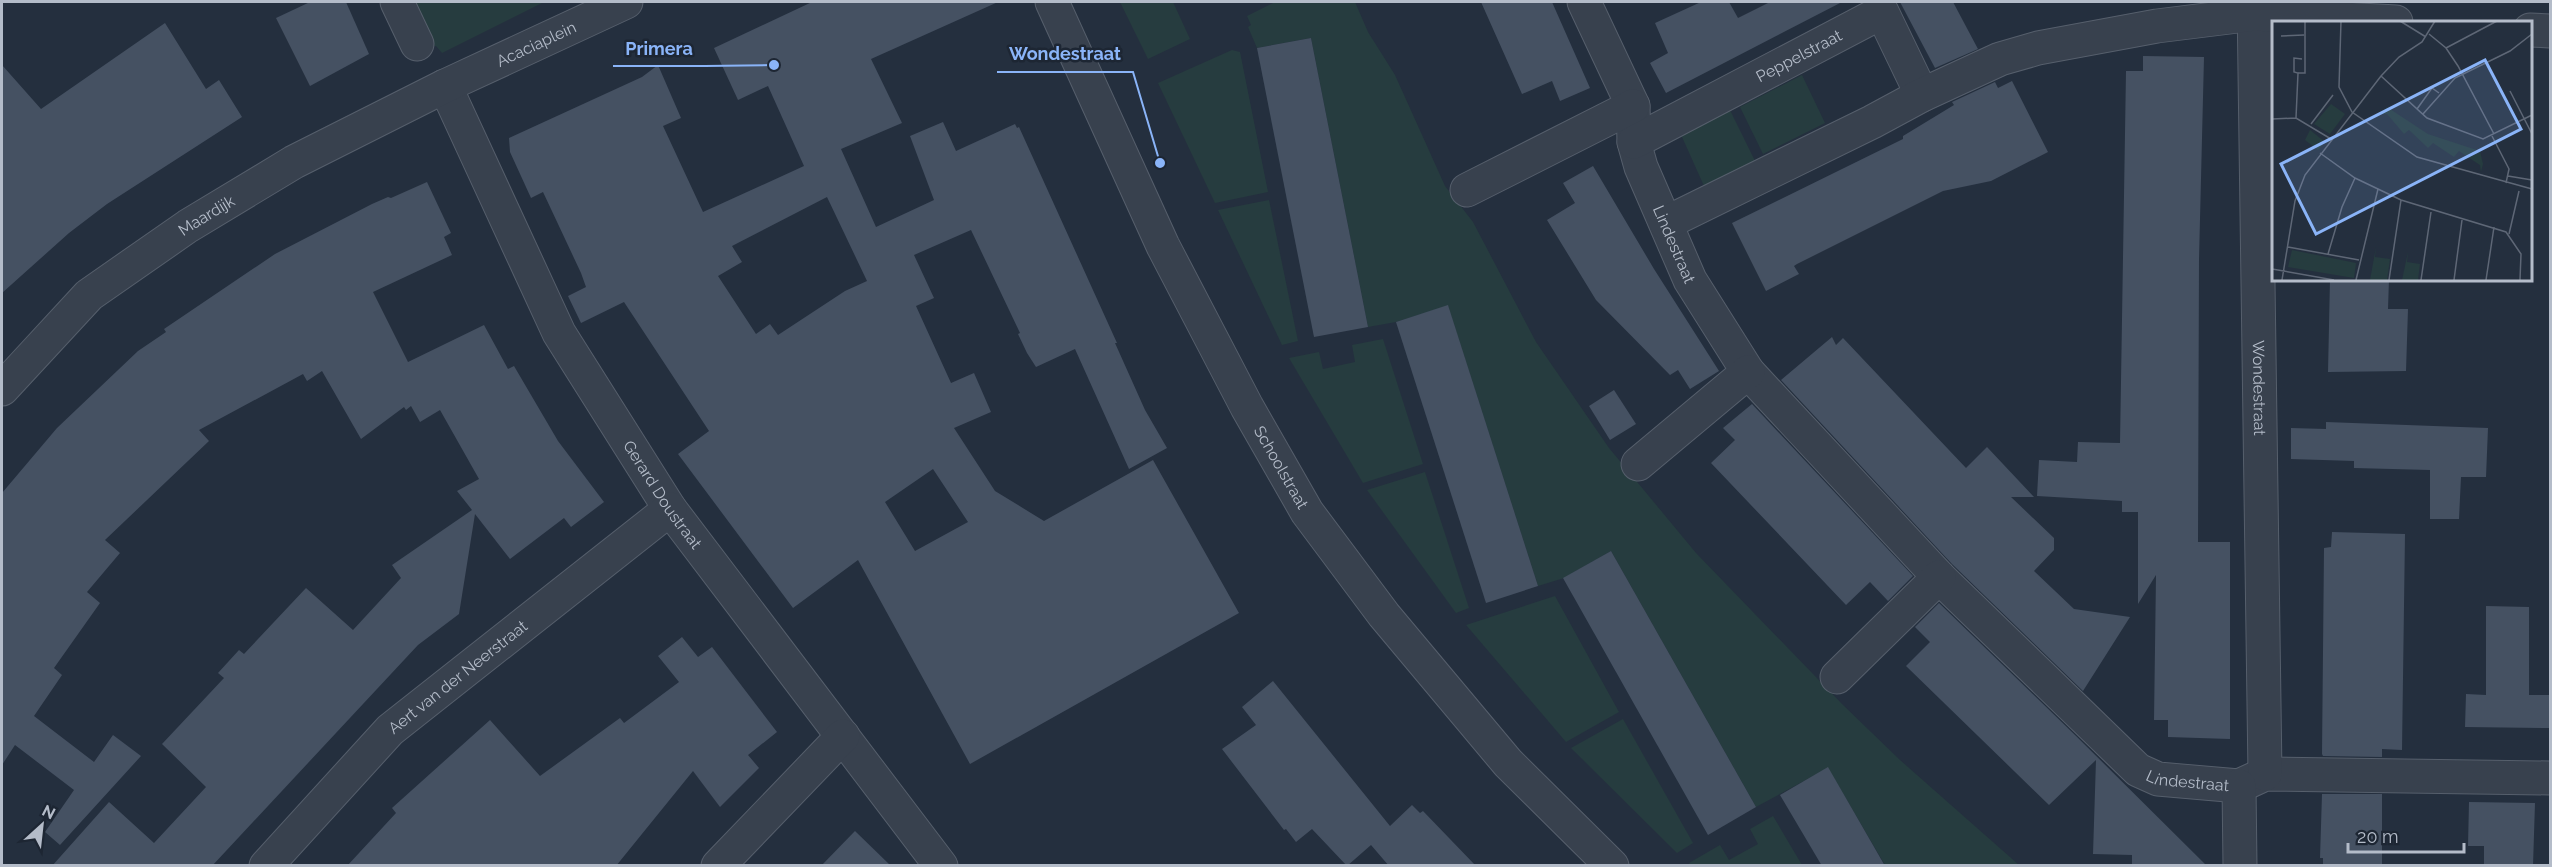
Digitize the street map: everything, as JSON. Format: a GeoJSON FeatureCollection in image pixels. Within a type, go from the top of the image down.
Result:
{"type":"FeatureCollection","features":[{"type":"Feature","properties":{"kind":"street"},"geometry":{"type":"LineString","coordinates":[[397,2],[417,44]]}},
{"type":"Feature","properties":{"kind":"street","name":"Acaciaplein"},"geometry":{"type":"LineString","coordinates":[[445,86],[626,2]]}},
{"type":"Feature","properties":{"kind":"street","name":"Schoolstraat"},"geometry":{"type":"LineString","coordinates":[[1052,2],[1163,246],[1246,407],[1307,512],[1384,615],[1508,763],[1612,866]]}},
{"type":"Feature","properties":{"kind":"street","name":"Lindestraat"},"geometry":{"type":"LineString","coordinates":[[1584,2],[1633,106],[1634,142],[1641,167],[1689,280],[1748,372],[1939,577],[2138,770],[2158,779],[2550,778]]}},
{"type":"Feature","properties":{"kind":"street"},"geometry":{"type":"LineString","coordinates":[[1666,223],[1922,95],[2000,60],[2038,48],[2254,8],[2386,21]]}},
{"type":"Feature","properties":{"kind":"street","name":"Wondestraat"},"geometry":{"type":"LineString","coordinates":[[2240,866],[2252,780],[2254,8]]}},
{"type":"Feature","properties":{"kind":"street","name":"Peppelstraat"},"geometry":{"type":"LineString","coordinates":[[1634,142],[1881,12],[1922,95]]}},
{"type":"Feature","properties":{"kind":"street"},"geometry":{"type":"LineString","coordinates":[[2531,30],[2550,31]]}},
{"type":"Feature","properties":{"kind":"street","name":"Maardijk"},"geometry":{"type":"LineString","coordinates":[[2,389],[89,295],[188,226],[294,162],[445,86]]}},
{"type":"Feature","properties":{"kind":"street","name":"Gerard Doustraat"},"geometry":{"type":"LineString","coordinates":[[445,86],[559,333],[670,509],[941,866]]}},
{"type":"Feature","properties":{"kind":"street"},"geometry":{"type":"LineString","coordinates":[[1467,190],[1633,106]]}},
{"type":"Feature","properties":{"kind":"street"},"geometry":{"type":"LineString","coordinates":[[1638,464],[1748,372]]}},
{"type":"Feature","properties":{"kind":"street","name":"Aert van der Neerstraat"},"geometry":{"type":"LineString","coordinates":[[266,866],[390,730],[670,509]]}},
{"type":"Feature","properties":{"kind":"street"},"geometry":{"type":"LineString","coordinates":[[1837,677],[1939,577]]}},
{"type":"Feature","properties":{"kind":"street"},"geometry":{"type":"LineString","coordinates":[[718,866],[843,736]]}},
{"type":"Feature","properties":{"kind":"green space"},"geometry":{"type":"Polygon","coordinates":[[[411,2],[544,2],[442,53],[436,46],[432,46],[411,2]]]}},
{"type":"Feature","properties":{"kind":"green space"},"geometry":{"type":"Polygon","coordinates":[[[1120,2],[1173,2],[1190,39],[1148,59],[1120,2]]]}},
{"type":"Feature","properties":{"kind":"green space"},"geometry":{"type":"Polygon","coordinates":[[[1275,2],[1355,2],[1368,32],[1395,75],[1445,186],[1473,222],[1536,342],[1609,448],[1696,553],[1842,704],[1900,760],[2019,865],[1885,865],[1828,768],[1756,807],[1611,551],[1564,578],[1538,586],[1448,306],[1396,322],[1368,327],[1311,38],[1257,48],[1248,27],[1251,25],[1247,16],[1275,2]]]}},
{"type":"Feature","properties":{"kind":"green space"},"geometry":{"type":"Polygon","coordinates":[[[1232,50],[1240,52],[1268,192],[1215,203],[1158,83],[1232,50]]]}},
{"type":"Feature","properties":{"kind":"green space"},"geometry":{"type":"Polygon","coordinates":[[[1802,75],[1825,123],[1763,154],[1740,107],[1802,75]]]}},
{"type":"Feature","properties":{"kind":"green space"},"geometry":{"type":"Polygon","coordinates":[[[1727,104],[1757,165],[1704,186],[1678,128],[1727,104]]]}},
{"type":"Feature","properties":{"kind":"green space"},"geometry":{"type":"Polygon","coordinates":[[[1269,200],[1298,341],[1282,345],[1218,210],[1269,200]]]}},
{"type":"Feature","properties":{"kind":"green space"},"geometry":{"type":"Polygon","coordinates":[[[1383,339],[1423,464],[1363,483],[1289,358],[1319,352],[1323,369],[1355,362],[1352,345],[1383,339]]]}},
{"type":"Feature","properties":{"kind":"green space"},"geometry":{"type":"Polygon","coordinates":[[[1425,472],[1469,608],[1456,613],[1367,490],[1425,472]]]}},
{"type":"Feature","properties":{"kind":"green space"},"geometry":{"type":"Polygon","coordinates":[[[1555,596],[1619,712],[1566,742],[1466,625],[1555,596]]]}},
{"type":"Feature","properties":{"kind":"green space"},"geometry":{"type":"Polygon","coordinates":[[[1623,719],[1693,843],[1677,853],[1571,748],[1623,719]]]}},
{"type":"Feature","properties":{"kind":"green space"},"geometry":{"type":"Polygon","coordinates":[[[1773,816],[1802,865],[1691,866],[1689,863],[1720,845],[1729,860],[1758,844],[1750,829],[1773,816]]]}},
{"type":"Feature","properties":{"kind":"building"},"geometry":{"type":"Polygon","coordinates":[[[310,2],[346,2],[369,54],[310,86],[276,18],[310,2]]]}},
{"type":"Feature","properties":{"kind":"building"},"geometry":{"type":"Polygon","coordinates":[[[812,2],[998,2],[871,59],[902,123],[841,149],[876,227],[934,200],[910,136],[943,122],[956,151],[1015,124],[1017,128],[1019,127],[1145,410],[1167,448],[1129,469],[1075,349],[1036,367],[1027,353],[1018,334],[1020,333],[971,230],[914,255],[934,298],[916,306],[951,383],[974,373],[991,412],[954,428],[995,491],[1044,521],[1153,460],[1239,613],[970,764],[858,560],[793,608],[678,454],[709,431],[624,302],[581,323],[568,296],[586,287],[581,273],[543,192],[531,198],[510,152],[509,138],[642,77],[658,65],[681,118],[663,126],[703,212],[804,166],[768,86],[738,100],[714,48],[812,2]],[[827,197],[732,246],[742,262],[718,276],[756,334],[770,324],[778,335],[845,291],[867,281],[827,197]],[[933,469],[885,502],[915,551],[968,522],[933,469]]]}},
{"type":"Feature","properties":{"kind":"building"},"geometry":{"type":"Polygon","coordinates":[[[1481,2],[1552,2],[1590,88],[1560,101],[1552,81],[1522,94],[1481,2]]]}},
{"type":"Feature","properties":{"kind":"building"},"geometry":{"type":"Polygon","coordinates":[[[1701,2],[1729,2],[1738,18],[1770,2],[1842,2],[1666,93],[1650,63],[1668,53],[1655,23],[1701,2]]]}},
{"type":"Feature","properties":{"kind":"building"},"geometry":{"type":"Polygon","coordinates":[[[1900,2],[1953,2],[1978,49],[1935,68],[1900,2]]]}},
{"type":"Feature","properties":{"kind":"building"},"geometry":{"type":"Polygon","coordinates":[[[165,23],[206,89],[219,80],[242,117],[107,204],[69,233],[2,293],[2,65],[41,109],[165,23]]]}},
{"type":"Feature","properties":{"kind":"building"},"geometry":{"type":"Polygon","coordinates":[[[1311,38],[1368,327],[1314,337],[1257,48],[1311,38]]]}},
{"type":"Feature","properties":{"kind":"building"},"geometry":{"type":"Polygon","coordinates":[[[2143,56],[2204,57],[2199,260],[2198,542],[2230,542],[2230,739],[2168,737],[2168,720],[2154,720],[2156,575],[2138,604],[2138,512],[2122,512],[2122,501],[2037,496],[2039,460],[2077,462],[2078,442],[2120,443],[2126,71],[2143,71],[2143,56]]]}},
{"type":"Feature","properties":{"kind":"building"},"geometry":{"type":"Polygon","coordinates":[[[2012,81],[2048,152],[1991,181],[1943,191],[1797,264],[1794,266],[1799,274],[1766,291],[1732,223],[1903,139],[1903,136],[1954,105],[1952,102],[1995,82],[1998,88],[2012,81]]]}},
{"type":"Feature","properties":{"kind":"building"},"geometry":{"type":"Polygon","coordinates":[[[1593,166],[1654,269],[1719,371],[1690,389],[1678,370],[1670,375],[1596,300],[1547,220],[1575,203],[1563,183],[1593,166]]]}},
{"type":"Feature","properties":{"kind":"building"},"geometry":{"type":"Polygon","coordinates":[[[427,182],[451,233],[444,237],[452,255],[373,292],[408,362],[484,325],[508,369],[514,366],[558,441],[604,502],[571,527],[564,518],[510,559],[475,514],[459,614],[418,645],[212,866],[52,866],[109,802],[154,843],[206,787],[162,744],[224,678],[218,673],[239,650],[244,654],[306,588],[353,630],[401,578],[392,565],[472,510],[457,491],[479,479],[440,410],[420,422],[411,406],[406,410],[404,407],[361,439],[322,371],[307,381],[303,374],[199,430],[209,441],[105,540],[120,553],[87,592],[100,603],[54,668],[62,675],[34,716],[94,762],[113,735],[141,756],[60,845],[45,832],[74,790],[15,745],[2,765],[2,493],[57,428],[138,351],[166,332],[164,329],[275,254],[372,204],[427,182]]]}},
{"type":"Feature","properties":{"kind":"building"},"geometry":{"type":"Polygon","coordinates":[[[2330,280],[2389,280],[2388,309],[2408,309],[2406,371],[2328,372],[2330,280]]]}},
{"type":"Feature","properties":{"kind":"building"},"geometry":{"type":"Polygon","coordinates":[[[1448,305],[1538,586],[1486,603],[1396,322],[1448,305]]]}},
{"type":"Feature","properties":{"kind":"building"},"geometry":{"type":"Polygon","coordinates":[[[1832,337],[1836,345],[1843,338],[1966,468],[1987,447],[2034,497],[2011,497],[2054,538],[2054,550],[2034,571],[2074,609],[2130,617],[2083,691],[1952,564],[1781,380],[1832,337]]]}},
{"type":"Feature","properties":{"kind":"building"},"geometry":{"type":"Polygon","coordinates":[[[1614,390],[1636,424],[1610,440],[1589,406],[1614,390]]]}},
{"type":"Feature","properties":{"kind":"building"},"geometry":{"type":"Polygon","coordinates":[[[1752,404],[1913,576],[1888,601],[1870,582],[1846,605],[1711,463],[1735,440],[1723,428],[1752,404]]]}},
{"type":"Feature","properties":{"kind":"building"},"geometry":{"type":"Polygon","coordinates":[[[2326,422],[2488,428],[2486,477],[2461,477],[2459,519],[2430,519],[2430,470],[2354,468],[2354,461],[2291,459],[2291,428],[2326,429],[2326,422]]]}},
{"type":"Feature","properties":{"kind":"building"},"geometry":{"type":"Polygon","coordinates":[[[2332,532],[2405,534],[2402,750],[2382,749],[2382,757],[2323,756],[2322,754],[2324,548],[2331,547],[2332,532]]]}},
{"type":"Feature","properties":{"kind":"building"},"geometry":{"type":"Polygon","coordinates":[[[1611,551],[1756,807],[1708,835],[1563,578],[1611,551]]]}},
{"type":"Feature","properties":{"kind":"building"},"geometry":{"type":"Polygon","coordinates":[[[1939,603],[2207,866],[2132,866],[2132,855],[2093,854],[2096,760],[2049,805],[1906,666],[1930,642],[1915,627],[1939,603]]]}},
{"type":"Feature","properties":{"kind":"building"},"geometry":{"type":"Polygon","coordinates":[[[2486,606],[2529,607],[2529,695],[2550,695],[2550,728],[2465,727],[2466,694],[2486,695],[2486,606]]]}},
{"type":"Feature","properties":{"kind":"building"},"geometry":{"type":"Polygon","coordinates":[[[682,637],[698,657],[712,647],[777,732],[748,755],[759,768],[720,807],[693,771],[616,866],[347,866],[396,813],[392,808],[490,720],[540,776],[620,718],[624,723],[679,682],[658,656],[682,637]]]}},
{"type":"Feature","properties":{"kind":"building"},"geometry":{"type":"Polygon","coordinates":[[[1273,681],[1390,826],[1412,805],[1420,813],[1423,811],[1476,866],[1389,866],[1371,845],[1347,866],[1312,829],[1296,842],[1286,829],[1284,830],[1222,749],[1256,725],[1242,707],[1273,681]]]}},
{"type":"Feature","properties":{"kind":"building"},"geometry":{"type":"Polygon","coordinates":[[[1828,767],[1885,866],[1822,866],[1780,795],[1828,767]]]}},
{"type":"Feature","properties":{"kind":"building"},"geometry":{"type":"Polygon","coordinates":[[[2322,794],[2382,794],[2382,866],[2323,866],[2323,858],[2320,858],[2322,794]]]}},
{"type":"Feature","properties":{"kind":"building"},"geometry":{"type":"Polygon","coordinates":[[[2469,802],[2535,803],[2533,866],[2484,866],[2484,846],[2468,846],[2469,802]]]}},
{"type":"Feature","properties":{"kind":"building"},"geometry":{"type":"Polygon","coordinates":[[[855,831],[891,866],[821,866],[855,831]]]}},
{"type":"Feature","properties":{"kind":"place","name":"Primera"},"geometry":{"type":"Point","coordinates":[774,65]}},
{"type":"Feature","properties":{"kind":"place","name":"Wondestraat"},"geometry":{"type":"Point","coordinates":[1160,163]}}]}
